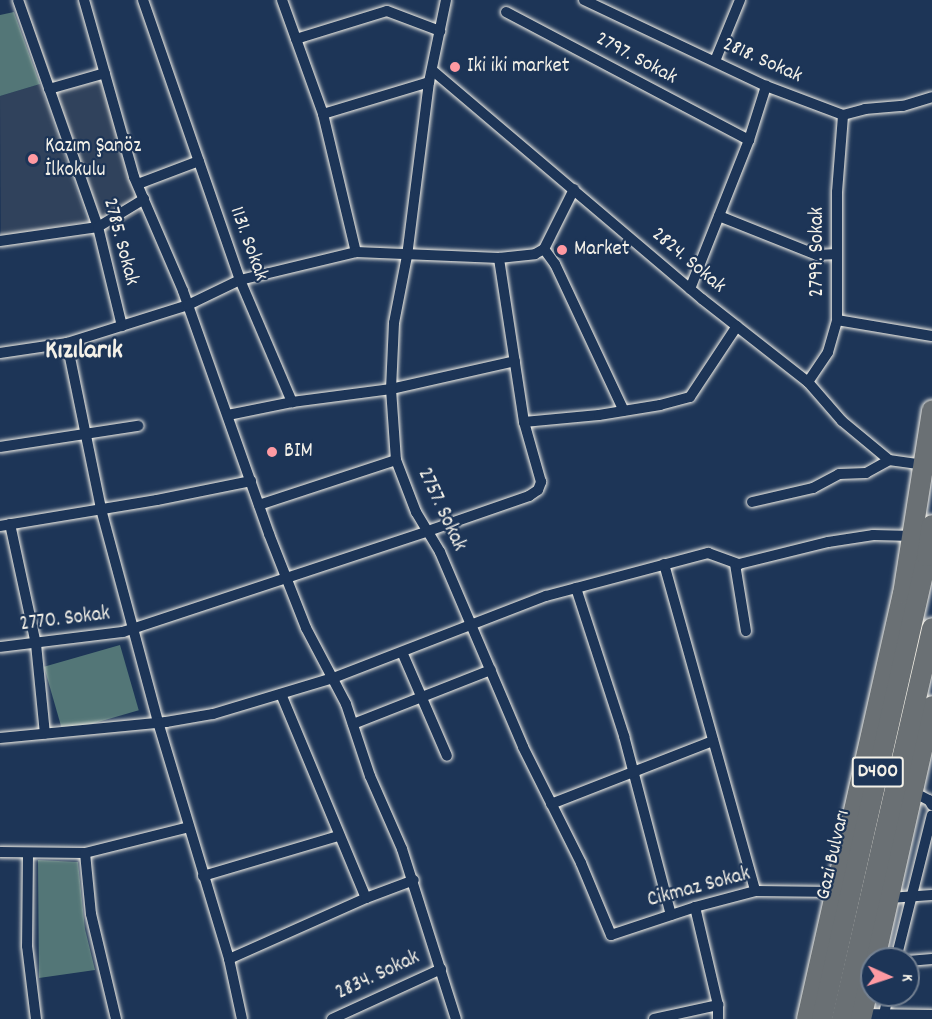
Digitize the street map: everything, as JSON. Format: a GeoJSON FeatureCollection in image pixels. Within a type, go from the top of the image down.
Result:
{"type":"FeatureCollection","features":[{"type":"Feature","properties":{"kind":"highway"},"geometry":{"type":"LineString","coordinates":[[807,1019],[903,594],[914,536],[932,410]]}},
{"type":"Feature","properties":{"kind":"highway","name":"Gazi Bulvarı"},"geometry":{"type":"LineString","coordinates":[[822,1019],[927,556],[932,525]]}},
{"type":"Feature","properties":{"kind":"highway","name":"D400"},"geometry":{"type":"LineString","coordinates":[[842,1019],[932,628]]}},
{"type":"Feature","properties":{"kind":"highway"},"geometry":{"type":"LineString","coordinates":[[878,947],[932,706]]}},
{"type":"Feature","properties":{"kind":"street","name":"2785. Sokak"},"geometry":{"type":"LineString","coordinates":[[18,0],[98,227],[122,326]]}},
{"type":"Feature","properties":{"kind":"street"},"geometry":{"type":"LineString","coordinates":[[84,0],[138,184],[188,305],[259,505],[306,628],[333,678],[353,724],[370,776],[414,880],[456,1019]]}},
{"type":"Feature","properties":{"kind":"street","name":"1131. Sokak"},"geometry":{"type":"LineString","coordinates":[[144,0],[240,280],[292,402]]}},
{"type":"Feature","properties":{"kind":"street"},"geometry":{"type":"LineString","coordinates":[[282,0],[322,114],[356,252]]}},
{"type":"Feature","properties":{"kind":"street"},"geometry":{"type":"LineString","coordinates":[[384,0],[387,11]]}},
{"type":"Feature","properties":{"kind":"street","name":"2757. Sokak"},"geometry":{"type":"LineString","coordinates":[[446,0],[429,81],[407,256],[394,323],[392,388],[396,460],[416,512],[440,552],[523,747],[581,863],[611,935]]}},
{"type":"Feature","properties":{"kind":"street","name":"2818. Sokak"},"geometry":{"type":"LineString","coordinates":[[586,0],[766,86],[843,115]]}},
{"type":"Feature","properties":{"kind":"street"},"geometry":{"type":"LineString","coordinates":[[715,61],[740,0]]}},
{"type":"Feature","properties":{"kind":"street"},"geometry":{"type":"LineString","coordinates":[[296,39],[387,11],[440,31]]}},
{"type":"Feature","properties":{"kind":"street","name":"2797. Sokak"},"geometry":{"type":"LineString","coordinates":[[506,12],[749,140]]}},
{"type":"Feature","properties":{"kind":"street","name":"2824. Sokak"},"geometry":{"type":"LineString","coordinates":[[432,70],[690,289],[808,381],[842,421],[889,460]]}},
{"type":"Feature","properties":{"kind":"street"},"geometry":{"type":"LineString","coordinates":[[49,89],[105,73]]}},
{"type":"Feature","properties":{"kind":"street"},"geometry":{"type":"LineString","coordinates":[[322,114],[429,81]]}},
{"type":"Feature","properties":{"kind":"street"},"geometry":{"type":"LineString","coordinates":[[690,289],[749,140],[766,86]]}},
{"type":"Feature","properties":{"kind":"street"},"geometry":{"type":"LineString","coordinates":[[843,115],[865,109],[903,106],[932,97]]}},
{"type":"Feature","properties":{"kind":"street","name":"2799. Sokak"},"geometry":{"type":"LineString","coordinates":[[808,381],[828,352],[837,320],[837,192],[843,115]]}},
{"type":"Feature","properties":{"kind":"street"},"geometry":{"type":"LineString","coordinates":[[138,184],[199,161]]}},
{"type":"Feature","properties":{"kind":"street"},"geometry":{"type":"LineString","coordinates":[[0,353],[67,343],[188,305],[240,280],[356,252],[407,256],[499,258],[535,254],[544,249],[574,189]]}},
{"type":"Feature","properties":{"kind":"street"},"geometry":{"type":"LineString","coordinates":[[0,242],[98,227],[144,199]]}},
{"type":"Feature","properties":{"kind":"street"},"geometry":{"type":"LineString","coordinates":[[719,216],[817,255],[837,254]]}},
{"type":"Feature","properties":{"kind":"street"},"geometry":{"type":"LineString","coordinates":[[544,249],[555,264],[624,411]]}},
{"type":"Feature","properties":{"kind":"street","name":"2770. Sokak"},"geometry":{"type":"LineString","coordinates":[[0,647],[36,644],[135,628],[428,531],[529,496],[538,490],[541,482],[524,422],[499,258]]}},
{"type":"Feature","properties":{"kind":"street"},"geometry":{"type":"LineString","coordinates":[[837,320],[932,336]]}},
{"type":"Feature","properties":{"kind":"street"},"geometry":{"type":"LineString","coordinates":[[524,422],[624,411],[690,397],[737,327]]}},
{"type":"Feature","properties":{"kind":"street"},"geometry":{"type":"LineString","coordinates":[[67,343],[101,509],[135,628],[158,722],[229,959],[242,1019]]}},
{"type":"Feature","properties":{"kind":"street"},"geometry":{"type":"LineString","coordinates":[[228,416],[292,402],[392,388],[515,362]]}},
{"type":"Feature","properties":{"kind":"street"},"geometry":{"type":"LineString","coordinates":[[0,447],[138,426]]}},
{"type":"Feature","properties":{"kind":"street"},"geometry":{"type":"LineString","coordinates":[[259,505],[396,460]]}},
{"type":"Feature","properties":{"kind":"street"},"geometry":{"type":"LineString","coordinates":[[752,502],[813,488],[839,474],[866,473],[889,460],[924,465]]}},
{"type":"Feature","properties":{"kind":"street"},"geometry":{"type":"LineString","coordinates":[[45,734],[36,644],[5,525],[251,481]]}},
{"type":"Feature","properties":{"kind":"street"},"geometry":{"type":"LineString","coordinates":[[0,738],[213,714],[333,678],[546,597],[708,553],[735,564],[873,535],[914,536]]}},
{"type":"Feature","properties":{"kind":"street"},"geometry":{"type":"LineString","coordinates":[[664,564],[755,891]]}},
{"type":"Feature","properties":{"kind":"street"},"geometry":{"type":"LineString","coordinates":[[735,564],[746,631]]}},
{"type":"Feature","properties":{"kind":"street"},"geometry":{"type":"LineString","coordinates":[[576,588],[634,772],[671,915]]}},
{"type":"Feature","properties":{"kind":"street"},"geometry":{"type":"LineString","coordinates":[[402,652],[447,756]]}},
{"type":"Feature","properties":{"kind":"street"},"geometry":{"type":"LineString","coordinates":[[353,724],[491,670]]}},
{"type":"Feature","properties":{"kind":"street"},"geometry":{"type":"LineString","coordinates":[[281,694],[338,836],[366,898]]}},
{"type":"Feature","properties":{"kind":"street"},"geometry":{"type":"LineString","coordinates":[[551,804],[713,741]]}},
{"type":"Feature","properties":{"kind":"street"},"geometry":{"type":"LineString","coordinates":[[913,792],[929,800],[932,805]]}},
{"type":"Feature","properties":{"kind":"street"},"geometry":{"type":"LineString","coordinates":[[899,947],[914,896],[932,815]]}},
{"type":"Feature","properties":{"kind":"street"},"geometry":{"type":"LineString","coordinates":[[0,852],[85,853],[189,827]]}},
{"type":"Feature","properties":{"kind":"street"},"geometry":{"type":"LineString","coordinates":[[203,876],[338,836]]}},
{"type":"Feature","properties":{"kind":"street"},"geometry":{"type":"LineString","coordinates":[[85,853],[91,914],[116,1019]]}},
{"type":"Feature","properties":{"kind":"street"},"geometry":{"type":"LineString","coordinates":[[28,854],[27,946],[36,1019]]}},
{"type":"Feature","properties":{"kind":"street"},"geometry":{"type":"LineString","coordinates":[[229,959],[366,898],[414,880]]}},
{"type":"Feature","properties":{"kind":"street","name":"Cikmaz Sokak"},"geometry":{"type":"LineString","coordinates":[[611,935],[695,907],[755,891],[836,892]]}},
{"type":"Feature","properties":{"kind":"street"},"geometry":{"type":"LineString","coordinates":[[889,898],[932,895]]}},
{"type":"Feature","properties":{"kind":"street"},"geometry":{"type":"LineString","coordinates":[[695,907],[718,1005],[718,1019]]}},
{"type":"Feature","properties":{"kind":"street","name":"2834. Sokak"},"geometry":{"type":"LineString","coordinates":[[332,1019],[441,969]]}},
{"type":"Feature","properties":{"kind":"street"},"geometry":{"type":"LineString","coordinates":[[654,1019],[718,1005]]}},
{"type":"Feature","properties":{"kind":"street"},"geometry":{"type":"LineString","coordinates":[[884,1015],[886,1007]]}},
{"type":"Feature","properties":{"kind":"street"},"geometry":{"type":"LineString","coordinates":[[862,1016],[932,1015]]}},
{"type":"Feature","properties":{"kind":"shaded area"},"geometry":{"type":"Polygon","coordinates":[[[25,1],[58,92],[101,80],[143,211],[106,232],[111,249],[101,254],[15,5],[25,1]]]}},
{"type":"Feature","properties":{"kind":"shaded area","name":"Kazım Şanöz İlkokulu"},"geometry":{"type":"Polygon","coordinates":[[[40,84],[87,222],[1,236],[0,96],[40,84]]]}},
{"type":"Feature","properties":{"kind":"green space"},"geometry":{"type":"Polygon","coordinates":[[[14,12],[40,84],[0,96],[0,15],[14,12]]]}},
{"type":"Feature","properties":{"kind":"green space"},"geometry":{"type":"Polygon","coordinates":[[[120,645],[139,710],[63,732],[44,667],[120,645]]]}},
{"type":"Feature","properties":{"kind":"green space"},"geometry":{"type":"Polygon","coordinates":[[[38,860],[78,862],[85,929],[95,970],[39,978],[38,860]]]}},
{"type":"Feature","properties":{"kind":"place","name":"Iki iki market"},"geometry":{"type":"Point","coordinates":[455,67]}},
{"type":"Feature","properties":{"kind":"place","name":"Kazım Şanöz İlkokulu"},"geometry":{"type":"Point","coordinates":[33,159]}},
{"type":"Feature","properties":{"kind":"place","name":"Market"},"geometry":{"type":"Point","coordinates":[562,250]}},
{"type":"Feature","properties":{"kind":"place","name":"BIM"},"geometry":{"type":"Point","coordinates":[272,452]}},
{"type":"Feature","properties":{"kind":"district","name":"Kızılarık"},"geometry":{"type":"Point","coordinates":[84,352]}}]}
